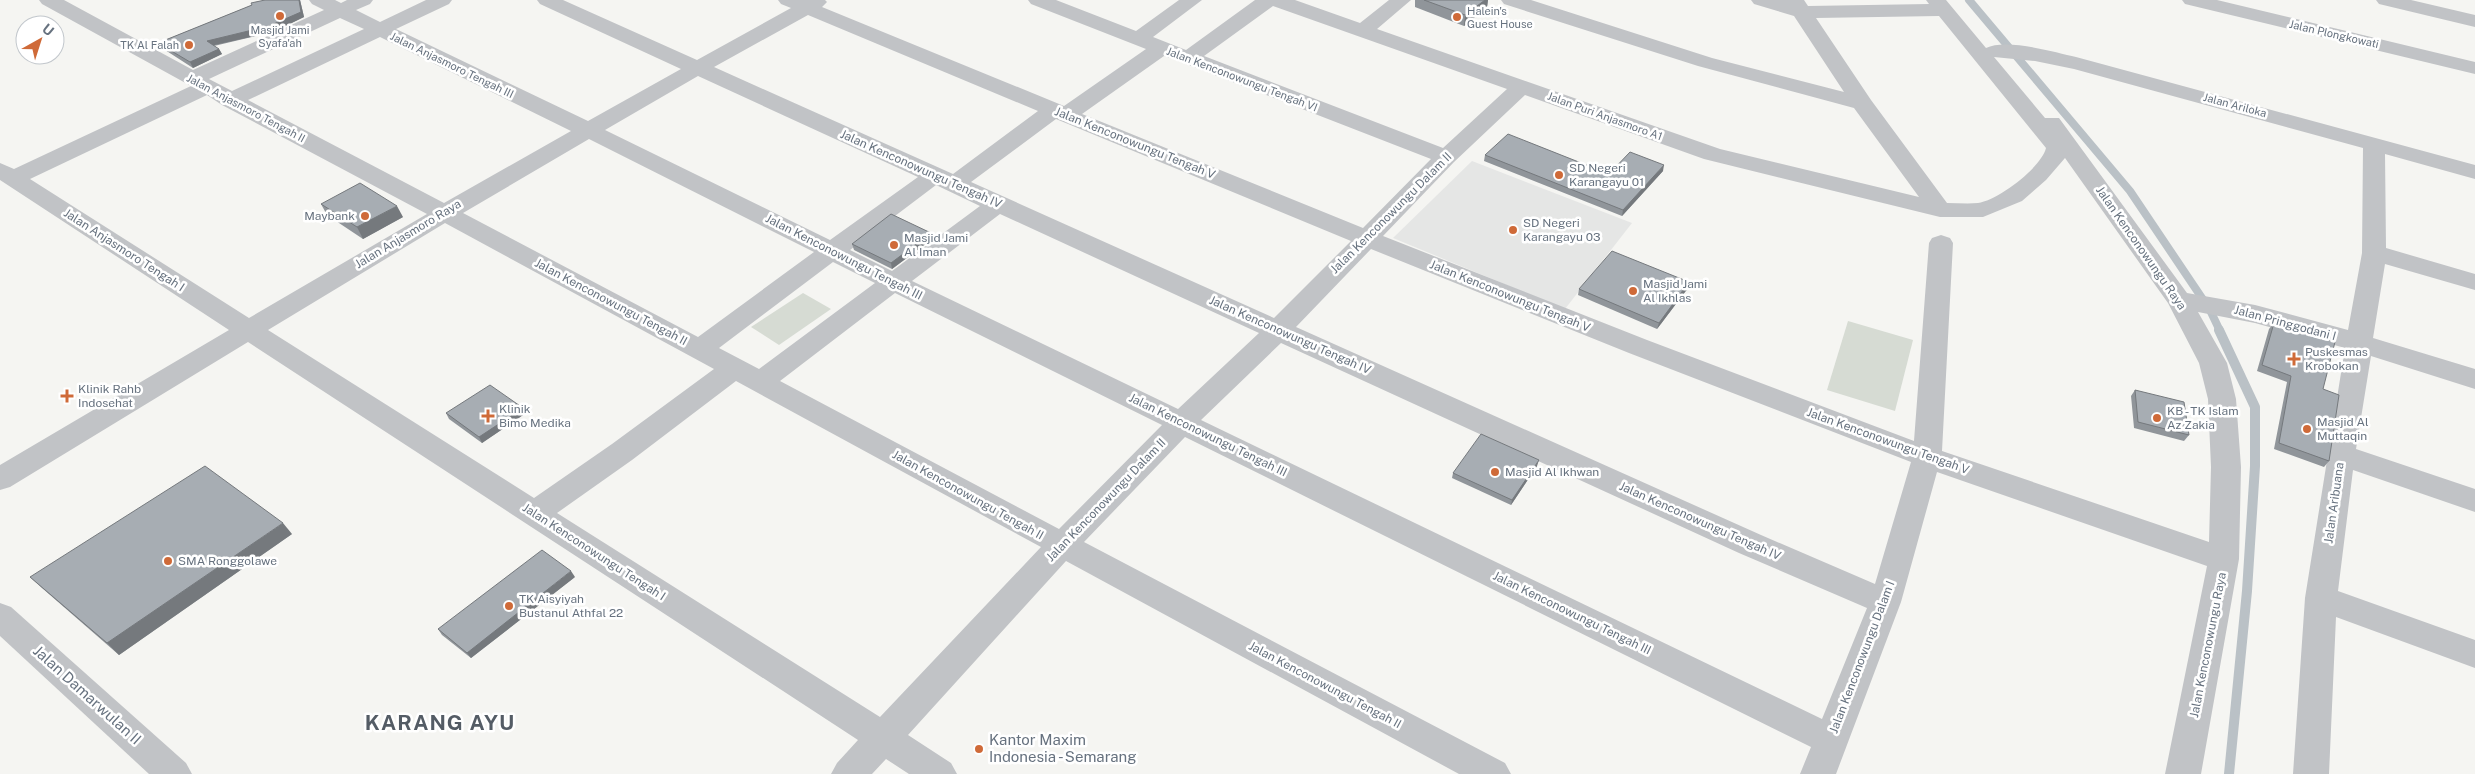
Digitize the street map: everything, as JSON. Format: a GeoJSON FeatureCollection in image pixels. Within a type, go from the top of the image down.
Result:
{"type":"FeatureCollection","features":[{"type":"Feature","properties":{"kind":"street","name":"Jalan Anjasmoro Tengah II"},"geometry":{"type":"LineString","coordinates":[[49,0],[230,100],[444,212]]}},
{"type":"Feature","properties":{"kind":"street","name":"Jalan Anjasmoro Tengah III"},"geometry":{"type":"LineString","coordinates":[[319,0],[586,130]]}},
{"type":"Feature","properties":{"kind":"street"},"geometry":{"type":"LineString","coordinates":[[7,174],[199,83],[363,0]]}},
{"type":"Feature","properties":{"kind":"street"},"geometry":{"type":"LineString","coordinates":[[230,100],[442,0]]}},
{"type":"Feature","properties":{"kind":"street","name":"Jalan Kenconowungu Tengah IV"},"geometry":{"type":"LineString","coordinates":[[547,0],[1732,535],[1885,602]]}},
{"type":"Feature","properties":{"kind":"street","name":"Jalan Kenconowungu Tengah VI"},"geometry":{"type":"LineString","coordinates":[[1038,0],[1446,157]]}},
{"type":"Feature","properties":{"kind":"street"},"geometry":{"type":"LineString","coordinates":[[1137,38],[1192,0]]}},
{"type":"Feature","properties":{"kind":"street"},"geometry":{"type":"LineString","coordinates":[[1188,58],[1268,0]]}},
{"type":"Feature","properties":{"kind":"street","name":"Jalan Puri Anjasmoro A1"},"geometry":{"type":"LineString","coordinates":[[1276,0],[1712,154],[1940,210],[1983,210],[2014,196],[2038,175],[2055,156],[2057,147],[1945,4]]}},
{"type":"Feature","properties":{"kind":"street"},"geometry":{"type":"LineString","coordinates":[[1362,31],[1401,0]]}},
{"type":"Feature","properties":{"kind":"street"},"geometry":{"type":"LineString","coordinates":[[1511,0],[1544,5],[1705,62],[1862,103]]}},
{"type":"Feature","properties":{"kind":"street"},"geometry":{"type":"LineString","coordinates":[[1761,0],[1799,6],[1945,4]]}},
{"type":"Feature","properties":{"kind":"street","name":"Jalan Plongkowati"},"geometry":{"type":"LineString","coordinates":[[2192,0],[2475,68]]}},
{"type":"Feature","properties":{"kind":"street"},"geometry":{"type":"LineString","coordinates":[[2386,0],[2475,21]]}},
{"type":"Feature","properties":{"kind":"street","name":"Jalan Anjasmoro Raya"},"geometry":{"type":"LineString","coordinates":[[0,479],[444,212],[696,68],[805,3]]}},
{"type":"Feature","properties":{"kind":"street","name":"Jalan Kenconowungu Tengah V"},"geometry":{"type":"LineString","coordinates":[[805,3],[1060,112],[1366,238],[1660,355],[1927,457],[2224,559]]}},
{"type":"Feature","properties":{"kind":"street","name":"Jalan Kenconowungu Raya"},"geometry":{"type":"LineString","coordinates":[[1945,4],[2006,51],[2071,147],[2184,301],[2213,363],[2222,399],[2226,467],[2224,559],[2183,774]]}},
{"type":"Feature","properties":{"kind":"street"},"geometry":{"type":"LineString","coordinates":[[1799,6],[1862,103],[1940,210]]}},
{"type":"Feature","properties":{"kind":"street"},"geometry":{"type":"LineString","coordinates":[[700,349],[834,252],[944,180],[1060,112],[1161,48]]}},
{"type":"Feature","properties":{"kind":"street","name":"Jalan Ariloka"},"geometry":{"type":"LineString","coordinates":[[2006,51],[2060,59],[2242,106],[2475,172]]}},
{"type":"Feature","properties":{"kind":"street","name":"Jalan Kenconowungu Dalam II"},"geometry":{"type":"LineString","coordinates":[[849,774],[1061,546],[1181,423],[1278,330],[1446,157],[1521,87]]}},
{"type":"Feature","properties":{"kind":"street","name":"Jalan Kenconowungu Tengah III"},"geometry":{"type":"LineString","coordinates":[[586,130],[1830,740]]}},
{"type":"Feature","properties":{"kind":"street","name":"Jalan Aribuana"},"geometry":{"type":"LineString","coordinates":[[2316,772],[2321,598],[2341,455],[2374,253],[2374,144]]}},
{"type":"Feature","properties":{"kind":"street","name":"Jalan Anjasmoro Tengah I"},"geometry":{"type":"LineString","coordinates":[[7,174],[248,330]]}},
{"type":"Feature","properties":{"kind":"street"},"geometry":{"type":"LineString","coordinates":[[760,382],[998,204]]}},
{"type":"Feature","properties":{"kind":"street","name":"Jalan Kenconowungu Tengah II"},"geometry":{"type":"LineString","coordinates":[[444,212],[1061,546],[1493,774]]}},
{"type":"Feature","properties":{"kind":"street","name":"Jalan Kenconowungu Dalam I"},"geometry":{"type":"LineString","coordinates":[[1818,774],[1885,602],[1927,457],[1941,243]]}},
{"type":"Feature","properties":{"kind":"street"},"geometry":{"type":"LineString","coordinates":[[2374,253],[2475,282]]}},
{"type":"Feature","properties":{"kind":"street","name":"Jalan Pringgodani I"},"geometry":{"type":"LineString","coordinates":[[2184,301],[2231,308],[2300,324],[2475,379]]}},
{"type":"Feature","properties":{"kind":"street","name":"Jalan Kenconowungu Tengah I"},"geometry":{"type":"LineString","coordinates":[[248,330],[939,774]]}},
{"type":"Feature","properties":{"kind":"street"},"geometry":{"type":"LineString","coordinates":[[534,514],[622,452],[734,368]]}},
{"type":"Feature","properties":{"kind":"street"},"geometry":{"type":"LineString","coordinates":[[2341,455],[2475,502]]}},
{"type":"Feature","properties":{"kind":"street"},"geometry":{"type":"LineString","coordinates":[[2321,598],[2475,654]]}},
{"type":"Feature","properties":{"kind":"street","name":"Jalan Damarwulan II"},"geometry":{"type":"LineString","coordinates":[[0,616],[174,774]]}},
{"type":"Feature","properties":{"kind":"shaded area","name":"SD Negeri Karangayu 03"},"geometry":{"type":"Polygon","coordinates":[[[1472,161],[1632,223],[1565,309],[1393,238],[1472,161]]]}},
{"type":"Feature","properties":{"kind":"shaded area"},"geometry":{"type":"Polygon","coordinates":[[[803,293],[831,309],[779,345],[751,327],[803,293]]]}},
{"type":"Feature","properties":{"kind":"shaded area"},"geometry":{"type":"Polygon","coordinates":[[[1848,321],[1913,340],[1895,411],[1827,390],[1848,321]]]}},
{"type":"Feature","properties":{"kind":"building"},"geometry":{"type":"Polygon","coordinates":[[[265,0],[299,0],[301,12],[269,26],[207,41],[219,49],[190,62],[158,43],[252,5],[251,3],[265,0]]]}},
{"type":"Feature","properties":{"kind":"building"},"geometry":{"type":"Polygon","coordinates":[[[1424,0],[1485,0],[1465,15],[1424,0]]]}},
{"type":"Feature","properties":{"kind":"building","name":"SD Negeri Karangayu 01"},"geometry":{"type":"Polygon","coordinates":[[[1508,134],[1609,174],[1630,152],[1664,165],[1623,210],[1485,155],[1508,134]]]}},
{"type":"Feature","properties":{"kind":"building"},"geometry":{"type":"Polygon","coordinates":[[[360,183],[397,206],[357,227],[321,204],[360,183]]]}},
{"type":"Feature","properties":{"kind":"building","name":"Masjid Jami Al Iman"},"geometry":{"type":"Polygon","coordinates":[[[891,214],[931,233],[891,263],[852,244],[891,214]]]}},
{"type":"Feature","properties":{"kind":"building","name":"Masjid Jami Al Ikhlas"},"geometry":{"type":"Polygon","coordinates":[[[1612,251],[1689,282],[1659,323],[1579,289],[1612,251]]]}},
{"type":"Feature","properties":{"kind":"building"},"geometry":{"type":"Polygon","coordinates":[[[2274,323],[2335,342],[2323,389],[2339,395],[2329,461],[2279,443],[2291,376],[2262,365],[2274,323]]]}},
{"type":"Feature","properties":{"kind":"building","name":"Klinik Bimo Medika"},"geometry":{"type":"Polygon","coordinates":[[[490,385],[523,408],[479,437],[446,413],[490,385]]]}},
{"type":"Feature","properties":{"kind":"building","name":"KB - TK Islam Az Zakia"},"geometry":{"type":"Polygon","coordinates":[[[2135,390],[2184,402],[2189,435],[2138,422],[2135,390]]]}},
{"type":"Feature","properties":{"kind":"building","name":"Masjid Al Ikhwan"},"geometry":{"type":"Polygon","coordinates":[[[1481,434],[1539,460],[1512,500],[1453,473],[1481,434]]]}},
{"type":"Feature","properties":{"kind":"building","name":"SMA Ronggolawe"},"geometry":{"type":"Polygon","coordinates":[[[205,466],[283,523],[107,643],[30,577],[205,466]]]}},
{"type":"Feature","properties":{"kind":"building","name":"TK Aisyiyah Bustanul Athfal 22"},"geometry":{"type":"Polygon","coordinates":[[[542,550],[571,571],[467,653],[438,629],[542,550]]]}},
{"type":"Feature","properties":{"kind":"waterway"},"geometry":{"type":"LineString","coordinates":[[1969,0],[2130,191],[2210,310],[2220,331]]}},
{"type":"Feature","properties":{"kind":"waterway"},"geometry":{"type":"LineString","coordinates":[[2219,330],[2255,407],[2255,466],[2247,591],[2229,774]]}},
{"type":"Feature","properties":{"kind":"place","name":"Masjid Jami Syafa'ah"},"geometry":{"type":"Point","coordinates":[280,16]}},
{"type":"Feature","properties":{"kind":"place","name":"Halein's Guest House"},"geometry":{"type":"Point","coordinates":[1457,17]}},
{"type":"Feature","properties":{"kind":"place","name":"TK Al Falah"},"geometry":{"type":"Point","coordinates":[189,45]}},
{"type":"Feature","properties":{"kind":"place","name":"SD Negeri Karangayu 01"},"geometry":{"type":"Point","coordinates":[1559,175]}},
{"type":"Feature","properties":{"kind":"place","name":"Maybank"},"geometry":{"type":"Point","coordinates":[365,216]}},
{"type":"Feature","properties":{"kind":"place","name":"SD Negeri Karangayu 03"},"geometry":{"type":"Point","coordinates":[1513,230]}},
{"type":"Feature","properties":{"kind":"place","name":"Masjid Jami Al Iman"},"geometry":{"type":"Point","coordinates":[894,245]}},
{"type":"Feature","properties":{"kind":"place","name":"Masjid Jami Al Ikhlas"},"geometry":{"type":"Point","coordinates":[1633,291]}},
{"type":"Feature","properties":{"kind":"place","name":"Puskesmas Krobokan"},"geometry":{"type":"Point","coordinates":[2294,359]}},
{"type":"Feature","properties":{"kind":"place","name":"Klinik Rahb Indosehat"},"geometry":{"type":"Point","coordinates":[67,396]}},
{"type":"Feature","properties":{"kind":"place","name":"Klinik Bimo Medika"},"geometry":{"type":"Point","coordinates":[488,416]}},
{"type":"Feature","properties":{"kind":"place","name":"KB - TK Islam Az Zakia"},"geometry":{"type":"Point","coordinates":[2157,418]}},
{"type":"Feature","properties":{"kind":"place","name":"Masjid Al Muttaqin"},"geometry":{"type":"Point","coordinates":[2307,429]}},
{"type":"Feature","properties":{"kind":"place","name":"Masjid Al Ikhwan"},"geometry":{"type":"Point","coordinates":[1495,472]}},
{"type":"Feature","properties":{"kind":"place","name":"SMA Ronggolawe"},"geometry":{"type":"Point","coordinates":[168,561]}},
{"type":"Feature","properties":{"kind":"place","name":"TK Aisyiyah Bustanul Athfal 22"},"geometry":{"type":"Point","coordinates":[509,606]}},
{"type":"Feature","properties":{"kind":"place","name":"Kantor Maxim Indonesia - Semarang"},"geometry":{"type":"Point","coordinates":[979,749]}},
{"type":"Feature","properties":{"kind":"district","name":"KARANG AYU"},"geometry":{"type":"Point","coordinates":[440,723]}}]}
